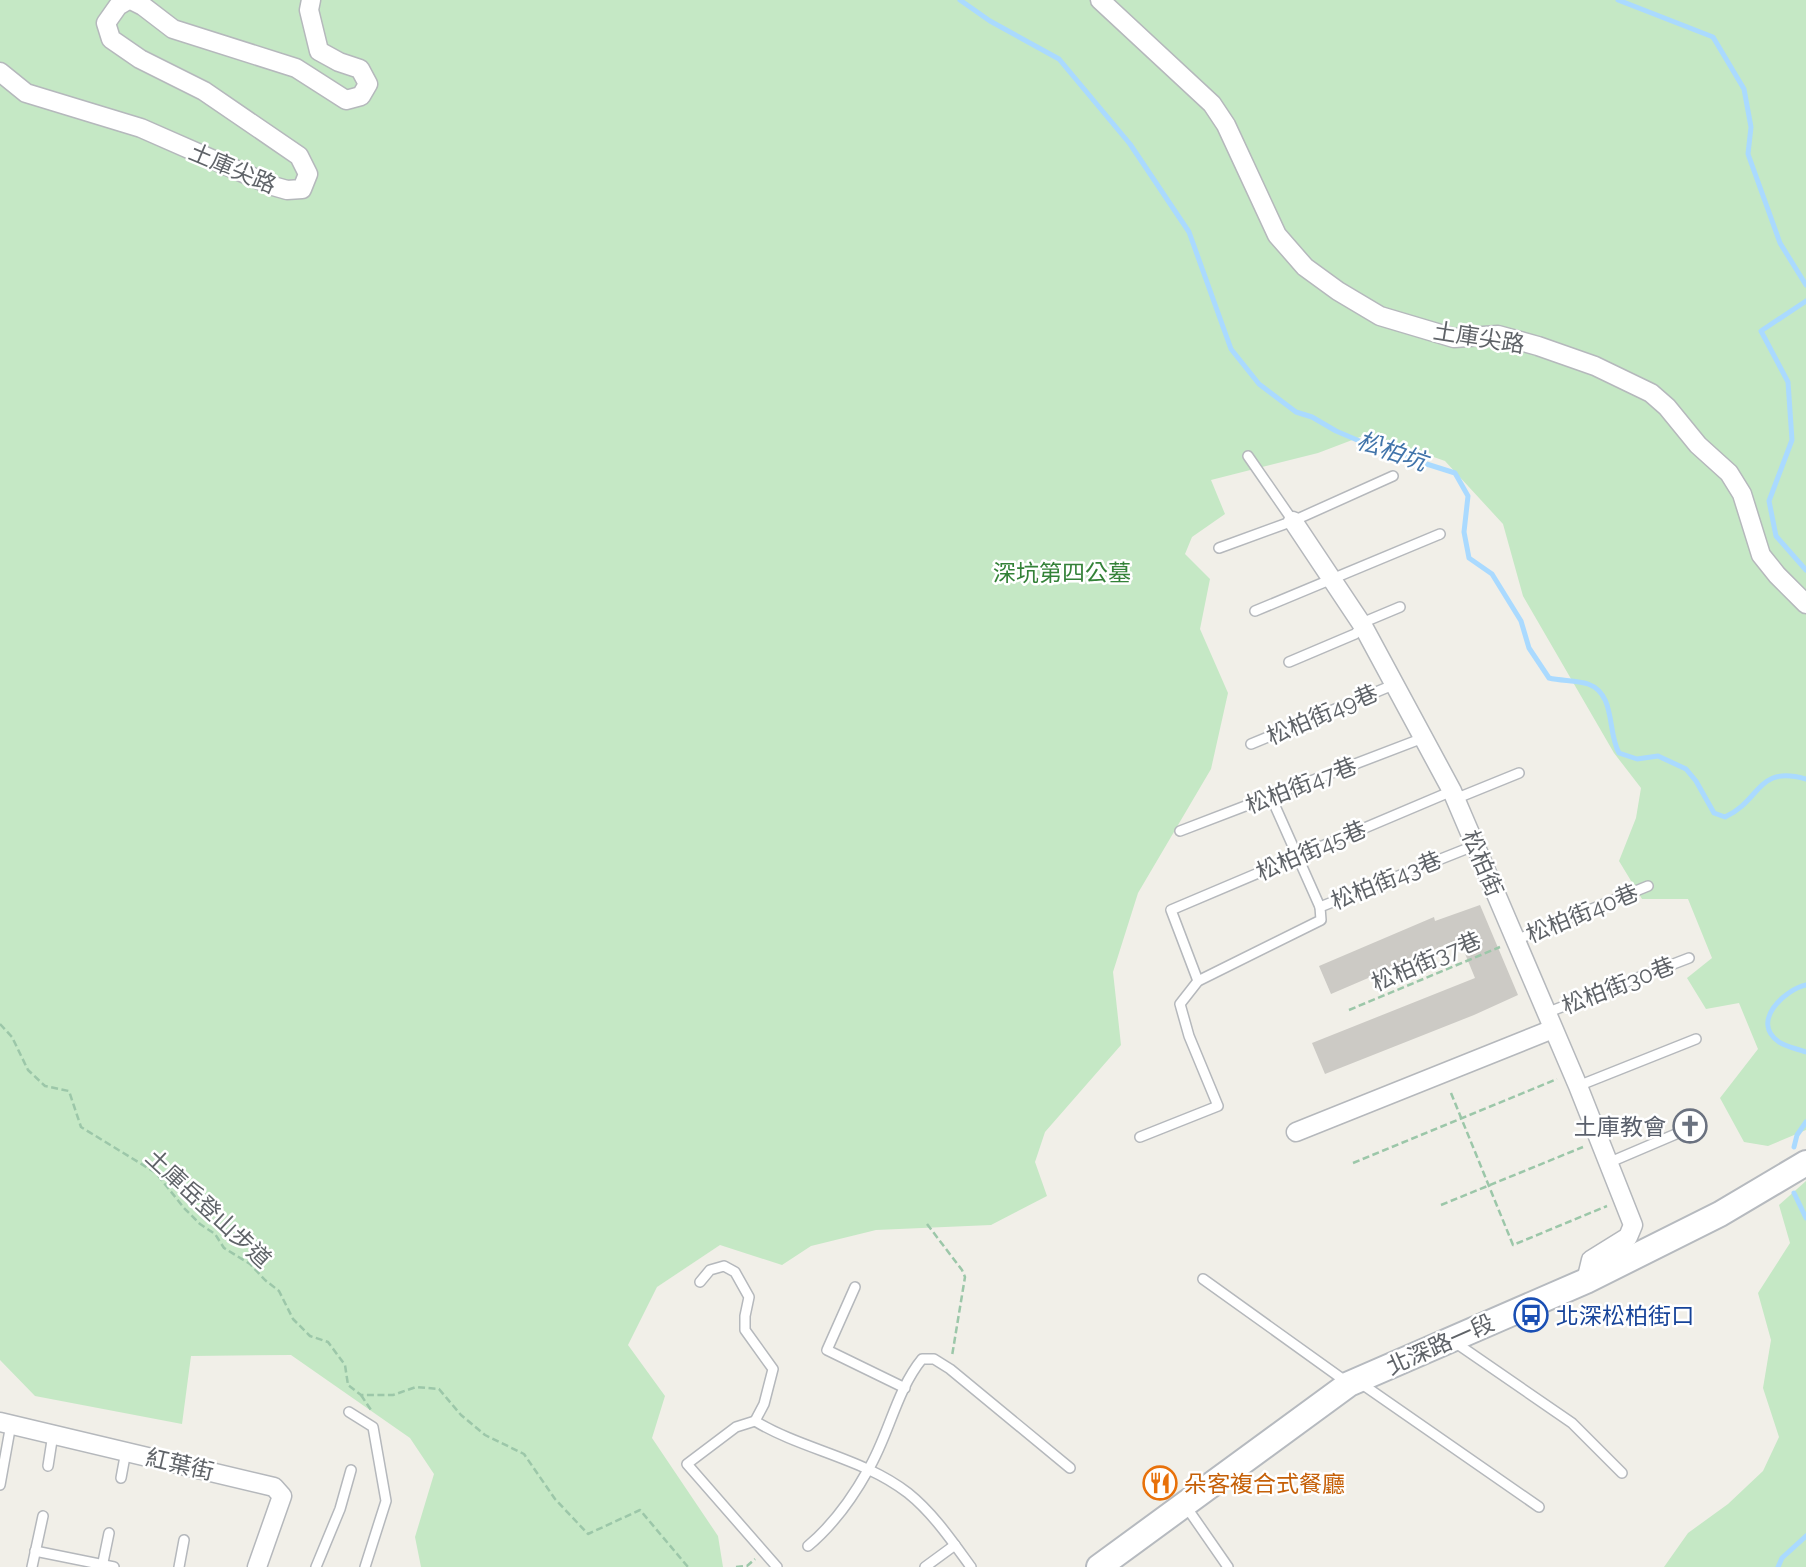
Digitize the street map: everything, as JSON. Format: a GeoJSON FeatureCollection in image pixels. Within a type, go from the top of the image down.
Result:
{"type":"FeatureCollection","features":[{"type":"Feature","properties":{"kind":"main road","name":"北深路一段"},"geometry":{"type":"LineString","coordinates":[[1099,1567],[1353,1382],[1586,1281],[1720,1214],[1806,1163]]}},
{"type":"Feature","properties":{"kind":"street","name":"土庫尖路"},"geometry":{"type":"LineString","coordinates":[[0,72],[26,93],[141,128],[273,186],[286,190],[302,189],[308,174],[299,156],[204,91],[140,59],[111,38],[106,23],[118,6],[129,0],[143,6],[173,29],[296,68],[346,100],[361,96],[368,84],[360,69],[319,51],[309,10],[311,0]]}},
{"type":"Feature","properties":{"kind":"street","name":"土庫尖路"},"geometry":{"type":"LineString","coordinates":[[1100,0],[1212,104],[1226,125],[1276,235],[1305,267],[1380,316],[1454,338],[1498,335],[1538,346],[1595,366],[1651,393],[1667,407],[1698,445],[1729,473],[1742,494],[1762,555],[1777,575],[1806,604]]}},
{"type":"Feature","properties":{"kind":"street","name":"松柏街"},"geometry":{"type":"LineString","coordinates":[[1293,522],[1334,579],[1380,654],[1393,685],[1453,795],[1575,1079],[1633,1225],[1629,1237],[1591,1260],[1586,1281]]}},
{"type":"Feature","properties":{"kind":"street"},"geometry":{"type":"LineString","coordinates":[[1296,1132],[1550,1021]]}},
{"type":"Feature","properties":{"kind":"street","name":"紅葉街"},"geometry":{"type":"LineString","coordinates":[[5,1423],[274,1487],[282,1496],[257,1567]]}},
{"type":"Feature","properties":{"kind":"lane","name":"松柏街"},"geometry":{"type":"LineString","coordinates":[[1248,456],[1293,522]]}},
{"type":"Feature","properties":{"kind":"lane"},"geometry":{"type":"LineString","coordinates":[[1219,548],[1293,522],[1393,476]]}},
{"type":"Feature","properties":{"kind":"lane"},"geometry":{"type":"LineString","coordinates":[[1255,611],[1440,534]]}},
{"type":"Feature","properties":{"kind":"lane"},"geometry":{"type":"LineString","coordinates":[[1289,662],[1355,634],[1369,620],[1400,607]]}},
{"type":"Feature","properties":{"kind":"lane","name":"松柏街49巷"},"geometry":{"type":"LineString","coordinates":[[1251,744],[1393,685]]}},
{"type":"Feature","properties":{"kind":"lane","name":"松柏街47巷"},"geometry":{"type":"LineString","coordinates":[[1180,831],[1423,738]]}},
{"type":"Feature","properties":{"kind":"lane","name":"松柏街45巷"},"geometry":{"type":"LineString","coordinates":[[1198,981],[1171,910],[1297,856],[1453,795],[1519,773]]}},
{"type":"Feature","properties":{"kind":"lane"},"geometry":{"type":"LineString","coordinates":[[1271,797],[1320,906]]}},
{"type":"Feature","properties":{"kind":"lane","name":"松柏街43巷"},"geometry":{"type":"LineString","coordinates":[[1198,981],[1321,920],[1320,906],[1476,845]]}},
{"type":"Feature","properties":{"kind":"lane","name":"松柏街40巷"},"geometry":{"type":"LineString","coordinates":[[1516,940],[1648,887]]}},
{"type":"Feature","properties":{"kind":"lane","name":"松柏街30巷"},"geometry":{"type":"LineString","coordinates":[[1550,1021],[1689,958]]}},
{"type":"Feature","properties":{"kind":"lane"},"geometry":{"type":"LineString","coordinates":[[1140,1136],[1218,1106],[1189,1036],[1180,1004],[1198,981]]}},
{"type":"Feature","properties":{"kind":"lane"},"geometry":{"type":"LineString","coordinates":[[1575,1079],[1696,1039]]}},
{"type":"Feature","properties":{"kind":"lane"},"geometry":{"type":"LineString","coordinates":[[1608,1163],[1683,1131]]}},
{"type":"Feature","properties":{"kind":"lane"},"geometry":{"type":"LineString","coordinates":[[700,1282],[710,1270],[724,1266],[735,1272],[749,1297],[745,1330],[773,1369],[764,1404],[755,1421],[736,1427],[687,1464],[777,1567]]}},
{"type":"Feature","properties":{"kind":"lane"},"geometry":{"type":"LineString","coordinates":[[1203,1279],[1539,1507]]}},
{"type":"Feature","properties":{"kind":"lane"},"geometry":{"type":"LineString","coordinates":[[855,1287],[827,1350],[905,1388]]}},
{"type":"Feature","properties":{"kind":"lane"},"geometry":{"type":"LineString","coordinates":[[1450,1339],[1572,1423],[1622,1473]]}},
{"type":"Feature","properties":{"kind":"lane"},"geometry":{"type":"LineString","coordinates":[[808,1546],[824,1532],[868,1470],[905,1388],[922,1359],[934,1359],[950,1369],[1070,1468]]}},
{"type":"Feature","properties":{"kind":"lane"},"geometry":{"type":"LineString","coordinates":[[349,1412],[373,1427],[386,1501],[365,1567]]}},
{"type":"Feature","properties":{"kind":"lane"},"geometry":{"type":"LineString","coordinates":[[755,1421],[776,1434],[868,1470],[907,1492],[934,1518],[971,1567]]}},
{"type":"Feature","properties":{"kind":"lane"},"geometry":{"type":"LineString","coordinates":[[0,1485],[5,1423]]}},
{"type":"Feature","properties":{"kind":"lane"},"geometry":{"type":"LineString","coordinates":[[48,1466],[53,1434]]}},
{"type":"Feature","properties":{"kind":"lane"},"geometry":{"type":"LineString","coordinates":[[121,1478],[126,1451]]}},
{"type":"Feature","properties":{"kind":"lane"},"geometry":{"type":"LineString","coordinates":[[316,1567],[340,1510],[351,1470]]}},
{"type":"Feature","properties":{"kind":"lane"},"geometry":{"type":"LineString","coordinates":[[1184,1503],[1228,1567]]}},
{"type":"Feature","properties":{"kind":"lane"},"geometry":{"type":"LineString","coordinates":[[32,1567],[43,1516]]}},
{"type":"Feature","properties":{"kind":"lane"},"geometry":{"type":"LineString","coordinates":[[102,1566],[109,1533]]}},
{"type":"Feature","properties":{"kind":"lane"},"geometry":{"type":"LineString","coordinates":[[178,1567],[184,1540]]}},
{"type":"Feature","properties":{"kind":"lane"},"geometry":{"type":"LineString","coordinates":[[925,1567],[955,1545]]}},
{"type":"Feature","properties":{"kind":"lane"},"geometry":{"type":"LineString","coordinates":[[35,1551],[114,1567]]}},
{"type":"Feature","properties":{"kind":"path","name":"松柏街37巷"},"geometry":{"type":"LineString","coordinates":[[1349,1010],[1516,940]]}},
{"type":"Feature","properties":{"kind":"path","name":"土庫岳登山步道"},"geometry":{"type":"LineString","coordinates":[[0,1024],[12,1037],[28,1070],[45,1086],[69,1091],[81,1128],[156,1173],[184,1208],[215,1234],[224,1248],[250,1264],[279,1292],[293,1319],[310,1336],[328,1342],[345,1365],[348,1385],[361,1395],[393,1395],[416,1387],[439,1389],[461,1415],[485,1435],[524,1454],[555,1499],[588,1534],[640,1510],[688,1567]]}},
{"type":"Feature","properties":{"kind":"path"},"geometry":{"type":"LineString","coordinates":[[1353,1163],[1461,1119],[1575,1079]]}},
{"type":"Feature","properties":{"kind":"path"},"geometry":{"type":"LineString","coordinates":[[1451,1093],[1513,1245],[1623,1200]]}},
{"type":"Feature","properties":{"kind":"path"},"geometry":{"type":"LineString","coordinates":[[1441,1205],[1599,1140]]}},
{"type":"Feature","properties":{"kind":"path"},"geometry":{"type":"LineString","coordinates":[[927,1224],[965,1277],[950,1369]]}},
{"type":"Feature","properties":{"kind":"path"},"geometry":{"type":"LineString","coordinates":[[736,1567],[747,1566],[763,1552]]}},
{"type":"Feature","properties":{"kind":"green space","name":"深坑第四公墓"},"geometry":{"type":"Polygon","coordinates":[[[0,0],[1806,0],[1806,1130],[1768,1146],[1744,1142],[1720,1098],[1758,1049],[1739,1003],[1706,1009],[1687,978],[1712,958],[1688,899],[1642,899],[1619,861],[1636,818],[1641,788],[1614,753],[1523,596],[1503,524],[1445,461],[1368,434],[1318,453],[1211,480],[1225,514],[1192,537],[1185,554],[1210,579],[1200,629],[1228,693],[1211,769],[1138,893],[1113,972],[1121,1045],[1045,1132],[1035,1162],[1047,1196],[991,1225],[876,1230],[811,1246],[782,1265],[720,1245],[657,1287],[628,1345],[665,1396],[652,1438],[718,1536],[723,1567],[421,1567],[415,1537],[434,1474],[410,1438],[291,1355],[191,1356],[182,1424],[35,1396],[0,1360],[0,0]]]}},
{"type":"Feature","properties":{"kind":"green space"},"geometry":{"type":"Polygon","coordinates":[[[1806,1181],[1806,1567],[1664,1567],[1688,1533],[1728,1504],[1763,1471],[1779,1437],[1763,1388],[1771,1340],[1758,1293],[1790,1243],[1779,1205],[1806,1181]]]}},
{"type":"Feature","properties":{"kind":"building"},"geometry":{"type":"Polygon","coordinates":[[[1480,905],[1518,995],[1325,1074],[1312,1043],[1475,978],[1459,939],[1331,994],[1319,966],[1434,917],[1435,921],[1480,905]]]}},
{"type":"Feature","properties":{"kind":"waterway","name":"松柏坑"},"geometry":{"type":"LineString","coordinates":[[960,0],[990,21],[1059,59],[1130,144],[1189,232],[1231,349],[1259,384],[1296,412],[1312,417],[1336,431],[1376,448],[1455,473],[1468,496],[1464,532],[1469,558],[1492,574],[1521,621],[1529,648],[1549,678],[1588,684],[1603,696],[1619,753],[1637,759],[1658,756],[1686,769],[1714,813],[1725,817],[1737,810],[1768,780],[1790,776],[1806,779]]}},
{"type":"Feature","properties":{"kind":"waterway"},"geometry":{"type":"LineString","coordinates":[[1618,0],[1713,37],[1744,89],[1751,127],[1748,154],[1780,243],[1806,285]]}},
{"type":"Feature","properties":{"kind":"waterway"},"geometry":{"type":"LineString","coordinates":[[1806,301],[1761,331],[1788,382],[1792,440],[1769,501],[1776,536],[1806,570]]}},
{"type":"Feature","properties":{"kind":"waterway","name":"松柏坑"},"geometry":{"type":"LineString","coordinates":[[1806,985],[1780,1000],[1769,1016],[1768,1025],[1771,1034],[1779,1042],[1806,1052]]}},
{"type":"Feature","properties":{"kind":"waterway","name":"松柏坑"},"geometry":{"type":"LineString","coordinates":[[1794,1147],[1797,1135],[1806,1122]]}},
{"type":"Feature","properties":{"kind":"waterway","name":"松柏坑"},"geometry":{"type":"LineString","coordinates":[[1794,1193],[1806,1218]]}},
{"type":"Feature","properties":{"kind":"waterway","name":"松柏坑"},"geometry":{"type":"LineString","coordinates":[[1778,1567],[1782,1558],[1806,1536]]}},
{"type":"Feature","properties":{"kind":"place","name":"土庫教會"},"geometry":{"type":"Point","coordinates":[1690,1126]}},
{"type":"Feature","properties":{"kind":"place","name":"北深松柏街口"},"geometry":{"type":"Point","coordinates":[1531,1315]}},
{"type":"Feature","properties":{"kind":"place","name":"朵客複合式餐廳"},"geometry":{"type":"Point","coordinates":[1160,1483]}}]}
